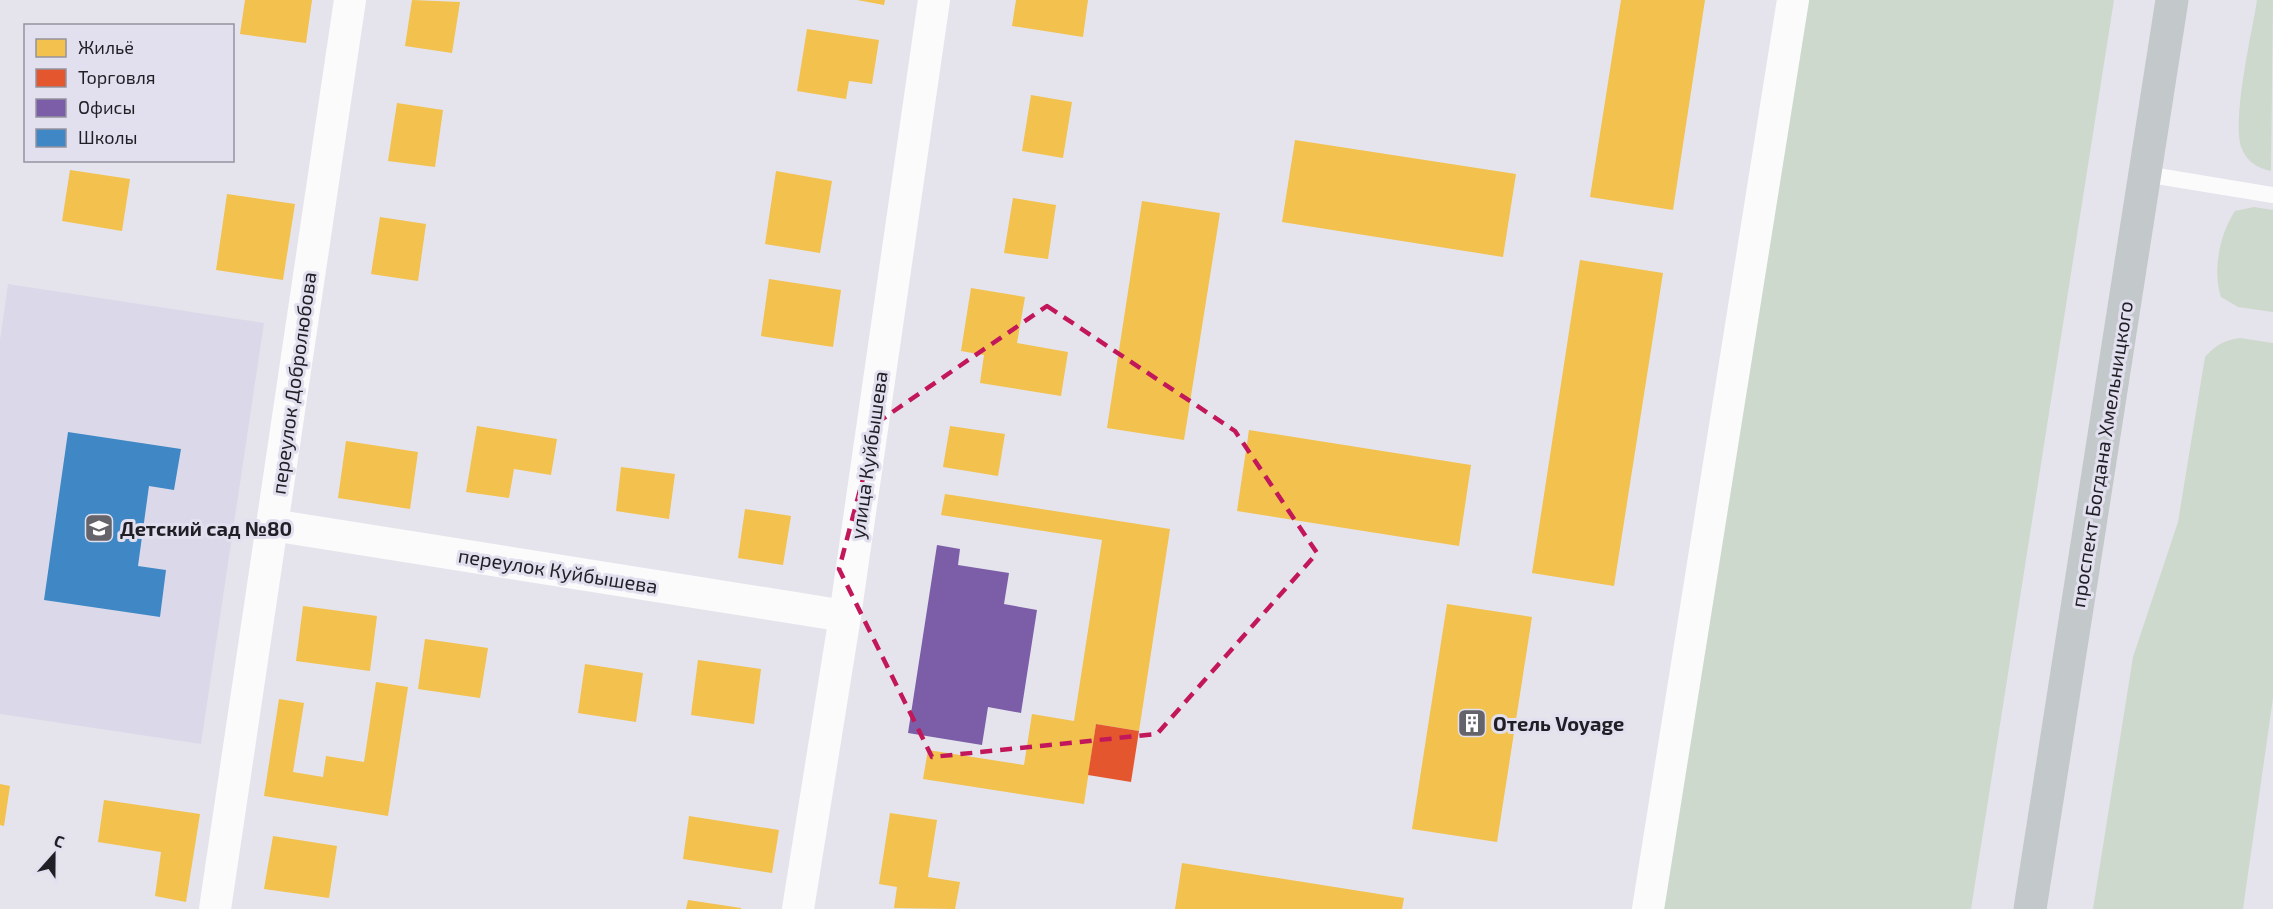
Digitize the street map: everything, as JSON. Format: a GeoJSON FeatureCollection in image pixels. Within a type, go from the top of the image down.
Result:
{"type":"FeatureCollection","features":[{"type":"Feature","properties":{"kind":"main road","name":"проспект Богдана Хмельницкого"},"geometry":{"type":"LineString","coordinates":[[2030,909],[2172,0]]}},
{"type":"Feature","properties":{"kind":"street","name":"переулок Добролюбова"},"geometry":{"type":"LineString","coordinates":[[215,909],[350,0]]}},
{"type":"Feature","properties":{"kind":"street","name":"улица Куйбышева"},"geometry":{"type":"LineString","coordinates":[[798,909],[845,616],[934,0]]}},
{"type":"Feature","properties":{"kind":"street"},"geometry":{"type":"LineString","coordinates":[[1648,909],[1793,0]]}},
{"type":"Feature","properties":{"kind":"street","name":"переулок Куйбышева"},"geometry":{"type":"LineString","coordinates":[[272,525],[845,616]]}},
{"type":"Feature","properties":{"kind":"lane"},"geometry":{"type":"LineString","coordinates":[[2145,174],[2273,195]]}},
{"type":"Feature","properties":{"kind":"highlighted area"},"geometry":{"type":"Polygon","coordinates":[[[1047,306],[1235,431],[1317,553],[1157,734],[932,757],[839,569],[878,422],[1047,306]]]}},
{"type":"Feature","properties":{"kind":"shaded area"},"geometry":{"type":"Polygon","coordinates":[[[1803,0],[2114,0],[1971,909],[1664,909],[1803,0]]]}},
{"type":"Feature","properties":{"kind":"shaded area"},"geometry":{"type":"Polygon","coordinates":[[[2257,0],[2273,0],[2271,171],[2257,166],[2247,158],[2239,136],[2241,99],[2257,0]]]}},
{"type":"Feature","properties":{"kind":"shaded area"},"geometry":{"type":"Polygon","coordinates":[[[2254,207],[2273,210],[2273,312],[2238,307],[2221,297],[2218,286],[2219,252],[2225,230],[2235,211],[2254,207]]]}},
{"type":"Feature","properties":{"kind":"shaded area"},"geometry":{"type":"Polygon","coordinates":[[[8,284],[264,323],[201,744],[0,714],[0,340],[8,284]]]}},
{"type":"Feature","properties":{"kind":"shaded area"},"geometry":{"type":"Polygon","coordinates":[[[2240,338],[2273,343],[2273,698],[2243,909],[2093,909],[2133,657],[2178,522],[2205,357],[2221,344],[2240,338]]]}},
{"type":"Feature","properties":{"kind":"building: Жильё"},"geometry":{"type":"Polygon","coordinates":[[[245,0],[312,0],[306,43],[240,34],[245,0]]]}},
{"type":"Feature","properties":{"kind":"building: Жильё"},"geometry":{"type":"Polygon","coordinates":[[[412,0],[460,2],[452,53],[405,46],[412,0]]]}},
{"type":"Feature","properties":{"kind":"building: Жильё"},"geometry":{"type":"Polygon","coordinates":[[[857,0],[885,0],[884,5],[857,0]]]}},
{"type":"Feature","properties":{"kind":"building: Жильё"},"geometry":{"type":"Polygon","coordinates":[[[1016,0],[1088,0],[1083,37],[1012,26],[1016,0]]]}},
{"type":"Feature","properties":{"kind":"building: Жильё"},"geometry":{"type":"Polygon","coordinates":[[[1621,0],[1705,0],[1673,210],[1590,197],[1621,0]]]}},
{"type":"Feature","properties":{"kind":"building: Жильё"},"geometry":{"type":"Polygon","coordinates":[[[807,29],[879,40],[872,84],[849,81],[846,99],[797,91],[807,29]]]}},
{"type":"Feature","properties":{"kind":"building: Жильё"},"geometry":{"type":"Polygon","coordinates":[[[1031,95],[1072,102],[1063,158],[1022,151],[1031,95]]]}},
{"type":"Feature","properties":{"kind":"building: Жильё"},"geometry":{"type":"Polygon","coordinates":[[[397,103],[443,110],[435,167],[388,161],[397,103]]]}},
{"type":"Feature","properties":{"kind":"building: Жильё"},"geometry":{"type":"Polygon","coordinates":[[[1295,140],[1516,174],[1503,257],[1282,222],[1295,140]]]}},
{"type":"Feature","properties":{"kind":"building: Жильё"},"geometry":{"type":"Polygon","coordinates":[[[70,170],[130,179],[122,231],[62,221],[70,170]]]}},
{"type":"Feature","properties":{"kind":"building: Жильё"},"geometry":{"type":"Polygon","coordinates":[[[776,171],[832,181],[820,253],[765,244],[776,171]]]}},
{"type":"Feature","properties":{"kind":"building: Жильё"},"geometry":{"type":"Polygon","coordinates":[[[227,194],[295,204],[283,280],[216,270],[227,194]]]}},
{"type":"Feature","properties":{"kind":"building: Жильё"},"geometry":{"type":"Polygon","coordinates":[[[1013,198],[1056,205],[1048,259],[1004,253],[1013,198]]]}},
{"type":"Feature","properties":{"kind":"building: Жильё"},"geometry":{"type":"Polygon","coordinates":[[[1142,201],[1220,213],[1184,440],[1107,428],[1142,201]]]}},
{"type":"Feature","properties":{"kind":"building: Жильё"},"geometry":{"type":"Polygon","coordinates":[[[380,217],[426,224],[418,281],[371,274],[380,217]]]}},
{"type":"Feature","properties":{"kind":"building: Жильё"},"geometry":{"type":"Polygon","coordinates":[[[1580,260],[1663,273],[1614,586],[1532,573],[1580,260]]]}},
{"type":"Feature","properties":{"kind":"building: Жильё"},"geometry":{"type":"Polygon","coordinates":[[[769,279],[841,290],[833,347],[761,336],[769,279]]]}},
{"type":"Feature","properties":{"kind":"building: Жильё"},"geometry":{"type":"Polygon","coordinates":[[[971,288],[1025,297],[1017,343],[1068,352],[1061,396],[980,383],[984,355],[961,351],[971,288]]]}},
{"type":"Feature","properties":{"kind":"building: Жильё"},"geometry":{"type":"Polygon","coordinates":[[[477,426],[557,439],[551,475],[514,469],[509,498],[466,492],[477,426]]]}},
{"type":"Feature","properties":{"kind":"building: Жильё"},"geometry":{"type":"Polygon","coordinates":[[[950,426],[1005,434],[998,476],[943,467],[950,426]]]}},
{"type":"Feature","properties":{"kind":"building: Жильё"},"geometry":{"type":"Polygon","coordinates":[[[1249,430],[1471,465],[1459,546],[1237,511],[1249,430]]]}},
{"type":"Feature","properties":{"kind":"building: Жильё"},"geometry":{"type":"Polygon","coordinates":[[[346,441],[418,452],[410,509],[338,498],[346,441]]]}},
{"type":"Feature","properties":{"kind":"building: Жильё"},"geometry":{"type":"Polygon","coordinates":[[[621,467],[675,474],[669,519],[616,511],[621,467]]]}},
{"type":"Feature","properties":{"kind":"building: Жильё"},"geometry":{"type":"Polygon","coordinates":[[[945,494],[1170,529],[1139,731],[1096,724],[1084,804],[923,779],[928,750],[1024,765],[1032,714],[1074,721],[1102,540],[941,515],[945,494]]]}},
{"type":"Feature","properties":{"kind":"building: Жильё"},"geometry":{"type":"Polygon","coordinates":[[[745,509],[791,516],[783,565],[738,558],[745,509]]]}},
{"type":"Feature","properties":{"kind":"building: Жильё","name":"Отель Voyage"},"geometry":{"type":"Polygon","coordinates":[[[1447,604],[1532,617],[1497,842],[1412,829],[1447,604]]]}},
{"type":"Feature","properties":{"kind":"building: Жильё"},"geometry":{"type":"Polygon","coordinates":[[[303,606],[377,616],[370,671],[296,661],[303,606]]]}},
{"type":"Feature","properties":{"kind":"building: Жильё"},"geometry":{"type":"Polygon","coordinates":[[[425,639],[488,648],[480,698],[418,689],[425,639]]]}},
{"type":"Feature","properties":{"kind":"building: Жильё"},"geometry":{"type":"Polygon","coordinates":[[[698,660],[761,669],[754,724],[691,715],[698,660]]]}},
{"type":"Feature","properties":{"kind":"building: Жильё"},"geometry":{"type":"Polygon","coordinates":[[[585,664],[643,673],[636,722],[578,713],[585,664]]]}},
{"type":"Feature","properties":{"kind":"building: Жильё"},"geometry":{"type":"Polygon","coordinates":[[[376,682],[408,687],[388,816],[264,796],[279,699],[304,703],[293,772],[323,777],[326,756],[364,762],[376,682]]]}},
{"type":"Feature","properties":{"kind":"building: Жильё"},"geometry":{"type":"Polygon","coordinates":[[[0,784],[10,786],[4,826],[0,825],[0,784]]]}},
{"type":"Feature","properties":{"kind":"building: Жильё"},"geometry":{"type":"Polygon","coordinates":[[[104,800],[200,814],[186,902],[155,896],[161,852],[98,842],[104,800]]]}},
{"type":"Feature","properties":{"kind":"building: Жильё"},"geometry":{"type":"Polygon","coordinates":[[[890,813],[937,820],[928,877],[960,882],[955,909],[894,908],[897,887],[879,884],[890,813]]]}},
{"type":"Feature","properties":{"kind":"building: Жильё"},"geometry":{"type":"Polygon","coordinates":[[[689,816],[779,830],[772,873],[683,859],[689,816]]]}},
{"type":"Feature","properties":{"kind":"building: Жильё"},"geometry":{"type":"Polygon","coordinates":[[[273,836],[337,846],[329,898],[264,889],[273,836]]]}},
{"type":"Feature","properties":{"kind":"building: Жильё"},"geometry":{"type":"Polygon","coordinates":[[[1182,863],[1404,898],[1402,909],[1175,909],[1182,863]]]}},
{"type":"Feature","properties":{"kind":"building: Жильё"},"geometry":{"type":"Polygon","coordinates":[[[688,900],[741,908],[741,909],[686,909],[688,900]]]}},
{"type":"Feature","properties":{"kind":"building: Торговля"},"geometry":{"type":"Polygon","coordinates":[[[1096,724],[1139,731],[1131,782],[1088,775],[1096,724]]]}},
{"type":"Feature","properties":{"kind":"building: Офисы"},"geometry":{"type":"Polygon","coordinates":[[[937,545],[960,549],[958,565],[1009,573],[1004,604],[1037,610],[1021,713],[988,707],[982,745],[908,733],[937,545]]]}},
{"type":"Feature","properties":{"kind":"building: Школы","name":"Детский сад №80"},"geometry":{"type":"Polygon","coordinates":[[[68,432],[181,449],[174,490],[149,486],[138,566],[166,570],[160,617],[44,600],[68,432]]]}},
{"type":"Feature","properties":{"kind":"place","name":"Детский сад №80"},"geometry":{"type":"Point","coordinates":[99,528]}},
{"type":"Feature","properties":{"kind":"place","name":"Отель Voyage"},"geometry":{"type":"Point","coordinates":[1472,723]}}]}
